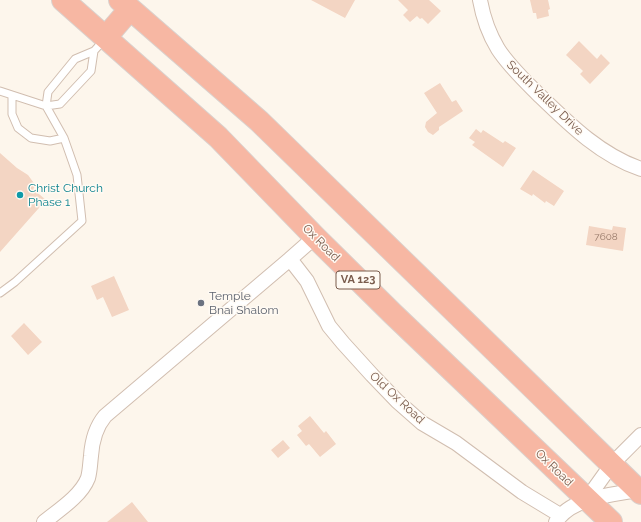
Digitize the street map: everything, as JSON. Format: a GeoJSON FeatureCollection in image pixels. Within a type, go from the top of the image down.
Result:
{"type":"FeatureCollection","features":[{"type":"Feature","properties":{"kind":"highway","name":"Ox Road"},"geometry":{"type":"LineString","coordinates":[[62,0],[100,44],[218,137],[315,237],[393,314],[611,522]]}},
{"type":"Feature","properties":{"kind":"highway"},"geometry":{"type":"LineString","coordinates":[[100,44],[125,4],[259,121],[640,490]]}},
{"type":"Feature","properties":{"kind":"street","name":"South Valley Drive"},"geometry":{"type":"LineString","coordinates":[[480,0],[491,36],[514,70],[574,129],[600,149],[641,169]]}},
{"type":"Feature","properties":{"kind":"street"},"geometry":{"type":"LineString","coordinates":[[44,522],[76,496],[85,483],[90,471],[94,433],[99,423],[105,416],[315,237]]}},
{"type":"Feature","properties":{"kind":"street","name":"Old Ox Road"},"geometry":{"type":"LineString","coordinates":[[290,259],[306,281],[329,326],[372,376],[397,401],[422,422],[456,443],[558,518]]}},
{"type":"Feature","properties":{"kind":"street"},"geometry":{"type":"LineString","coordinates":[[558,518],[587,499],[612,464],[641,435]]}},
{"type":"Feature","properties":{"kind":"street"},"geometry":{"type":"LineString","coordinates":[[587,499],[640,490]]}},
{"type":"Feature","properties":{"kind":"lane"},"geometry":{"type":"LineString","coordinates":[[0,91],[46,106],[60,104],[91,71],[100,44]]}},
{"type":"Feature","properties":{"kind":"lane"},"geometry":{"type":"LineString","coordinates":[[0,293],[15,282],[82,221],[77,175],[64,138],[46,106],[48,92],[75,59],[100,44]]}},
{"type":"Feature","properties":{"kind":"lane"},"geometry":{"type":"LineString","coordinates":[[12,95],[12,114],[18,128],[31,138],[50,141],[64,138]]}},
{"type":"Feature","properties":{"kind":"building"},"geometry":{"type":"Polygon","coordinates":[[[311,0],[355,0],[345,18],[311,0]]]}},
{"type":"Feature","properties":{"kind":"building"},"geometry":{"type":"Polygon","coordinates":[[[398,0],[429,0],[441,11],[428,24],[422,18],[420,19],[417,16],[410,22],[403,15],[408,10],[398,0]]]}},
{"type":"Feature","properties":{"kind":"building"},"geometry":{"type":"Polygon","coordinates":[[[530,0],[548,0],[550,9],[548,10],[549,16],[537,19],[536,13],[533,13],[530,0]]]}},
{"type":"Feature","properties":{"kind":"building"},"geometry":{"type":"Polygon","coordinates":[[[579,41],[597,59],[601,54],[610,63],[590,84],[580,74],[583,71],[566,55],[579,41]]]}},
{"type":"Feature","properties":{"kind":"building"},"geometry":{"type":"Polygon","coordinates":[[[440,83],[452,102],[456,100],[463,111],[439,127],[439,130],[433,135],[428,132],[425,127],[426,122],[437,113],[424,93],[440,83]]]}},
{"type":"Feature","properties":{"kind":"building"},"geometry":{"type":"Polygon","coordinates":[[[476,129],[481,133],[483,130],[503,143],[505,141],[516,148],[503,167],[472,145],[475,142],[469,138],[476,129]]]}},
{"type":"Feature","properties":{"kind":"building","name":"Christ Church Phase 1"},"geometry":{"type":"Polygon","coordinates":[[[0,153],[17,168],[28,175],[36,186],[33,189],[46,200],[0,252],[0,153]]]}},
{"type":"Feature","properties":{"kind":"building"},"geometry":{"type":"Polygon","coordinates":[[[533,170],[564,191],[554,206],[546,201],[545,203],[533,194],[532,196],[520,189],[533,170]]]}},
{"type":"Feature","properties":{"kind":"building"},"geometry":{"type":"Polygon","coordinates":[[[589,226],[612,230],[613,226],[626,228],[623,251],[586,245],[589,226]]]}},
{"type":"Feature","properties":{"kind":"building"},"geometry":{"type":"Polygon","coordinates":[[[114,276],[129,310],[112,317],[103,297],[97,300],[91,286],[114,276]]]}},
{"type":"Feature","properties":{"kind":"building"},"geometry":{"type":"Polygon","coordinates":[[[24,323],[42,342],[28,355],[11,336],[24,323]]]}},
{"type":"Feature","properties":{"kind":"building"},"geometry":{"type":"Polygon","coordinates":[[[310,416],[324,433],[326,431],[336,444],[320,457],[309,444],[306,446],[297,435],[302,431],[298,426],[310,416]]]}},
{"type":"Feature","properties":{"kind":"building"},"geometry":{"type":"Polygon","coordinates":[[[283,440],[290,448],[278,458],[271,450],[283,440]]]}},
{"type":"Feature","properties":{"kind":"building"},"geometry":{"type":"Polygon","coordinates":[[[132,502],[148,522],[107,522],[132,502]]]}},
{"type":"Feature","properties":{"kind":"place","name":"Christ Church Phase 1"},"geometry":{"type":"Point","coordinates":[20,195]}},
{"type":"Feature","properties":{"kind":"place","name":"Temple Bnai Shalom"},"geometry":{"type":"Point","coordinates":[201,303]}}]}
